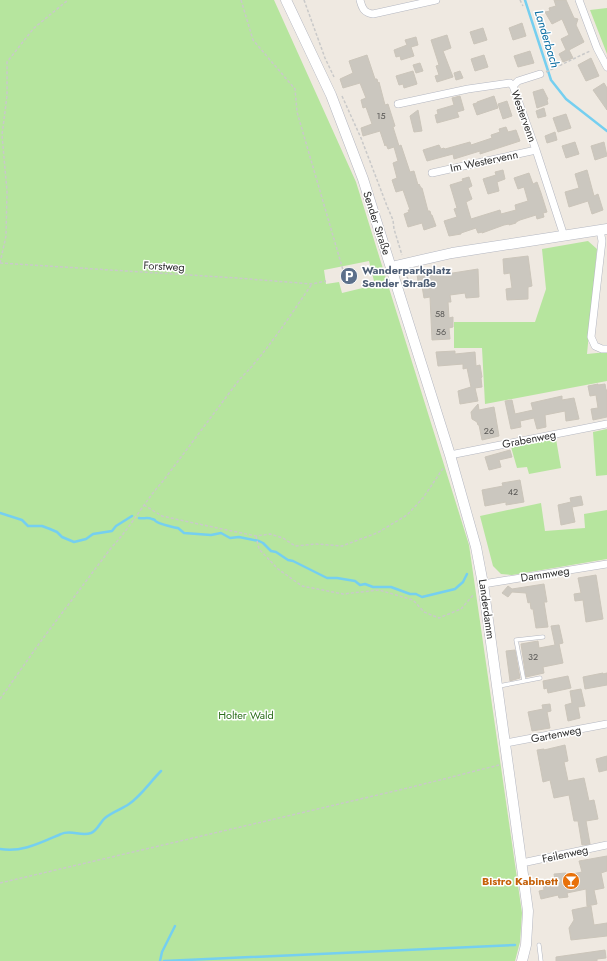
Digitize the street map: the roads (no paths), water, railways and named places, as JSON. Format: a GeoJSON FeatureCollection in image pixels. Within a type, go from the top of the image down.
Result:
{"type":"FeatureCollection","features":[{"type":"Feature","properties":{"kind":"main road","name":"Sender Straße"},"geometry":{"type":"LineString","coordinates":[[286,0],[331,95],[363,179],[391,267],[452,253],[604,230]]}},
{"type":"Feature","properties":{"kind":"main road","name":"Landerdamm"},"geometry":{"type":"LineString","coordinates":[[391,267],[450,455],[476,547],[484,584],[528,911],[526,945],[522,961]]}},
{"type":"Feature","properties":{"kind":"street"},"geometry":{"type":"LineString","coordinates":[[360,0],[365,11],[373,14],[436,0]]}},
{"type":"Feature","properties":{"kind":"street"},"geometry":{"type":"LineString","coordinates":[[579,0],[597,48],[607,67]]}},
{"type":"Feature","properties":{"kind":"street"},"geometry":{"type":"LineString","coordinates":[[513,86],[518,81],[540,74]]}},
{"type":"Feature","properties":{"kind":"street","name":"Westervenn"},"geometry":{"type":"LineString","coordinates":[[398,104],[510,83],[513,86],[536,150],[564,236]]}},
{"type":"Feature","properties":{"kind":"street","name":"Im Westervenn"},"geometry":{"type":"LineString","coordinates":[[432,173],[536,150]]}},
{"type":"Feature","properties":{"kind":"street"},"geometry":{"type":"LineString","coordinates":[[604,230],[591,336],[594,346],[607,349]]}},
{"type":"Feature","properties":{"kind":"street","name":"Grabenweg"},"geometry":{"type":"LineString","coordinates":[[450,455],[607,424]]}},
{"type":"Feature","properties":{"kind":"street","name":"Dammweg"},"geometry":{"type":"LineString","coordinates":[[484,584],[607,564]]}},
{"type":"Feature","properties":{"kind":"street","name":"Gartenweg"},"geometry":{"type":"LineString","coordinates":[[506,743],[607,724]]}},
{"type":"Feature","properties":{"kind":"street","name":"Feilenweg"},"geometry":{"type":"LineString","coordinates":[[522,863],[607,845]]}},
{"type":"Feature","properties":{"kind":"lane"},"geometry":{"type":"LineString","coordinates":[[524,681],[516,640],[543,637]]}},
{"type":"Feature","properties":{"kind":"lane"},"geometry":{"type":"LineString","coordinates":[[498,686],[540,678]]}},
{"type":"Feature","properties":{"kind":"lane"},"geometry":{"type":"LineString","coordinates":[[539,945],[541,961]]}},
{"type":"Feature","properties":{"kind":"waterway","name":"Landerbach"},"geometry":{"type":"LineString","coordinates":[[525,0],[551,80],[566,99],[607,131]]}},
{"type":"Feature","properties":{"kind":"waterway"},"geometry":{"type":"LineString","coordinates":[[0,513],[22,520],[28,526],[42,526],[50,529],[57,532],[62,537],[74,542],[86,539],[93,534],[112,531],[116,526],[132,516]]}},
{"type":"Feature","properties":{"kind":"waterway"},"geometry":{"type":"LineString","coordinates":[[139,518],[150,518],[161,524],[178,528],[184,533],[211,535],[221,533],[230,538],[239,537],[259,541],[271,551],[276,552],[288,560],[327,578],[355,581],[360,585],[365,584],[373,587],[391,587],[422,597],[455,589],[463,582],[467,574]]}},
{"type":"Feature","properties":{"kind":"waterway"},"geometry":{"type":"LineString","coordinates":[[0,849],[8,850],[24,848],[68,832],[84,834],[91,833],[108,816],[133,801],[161,771]]}},
{"type":"Feature","properties":{"kind":"waterway"},"geometry":{"type":"LineString","coordinates":[[160,961],[162,952],[175,926]]}},
{"type":"Feature","properties":{"kind":"waterway"},"geometry":{"type":"LineString","coordinates":[[164,961],[515,945]]}},
{"type":"Feature","properties":{"kind":"place","name":"Wanderparkplatz Sender Straße"},"geometry":{"type":"Point","coordinates":[349,276]}},
{"type":"Feature","properties":{"kind":"place","name":"Bistro Kabinett"},"geometry":{"type":"Point","coordinates":[571,881]}},
{"type":"Feature","properties":{"kind":"park label","name":"Holter Wald"},"geometry":{"type":"Point","coordinates":[246,715]}}]}
